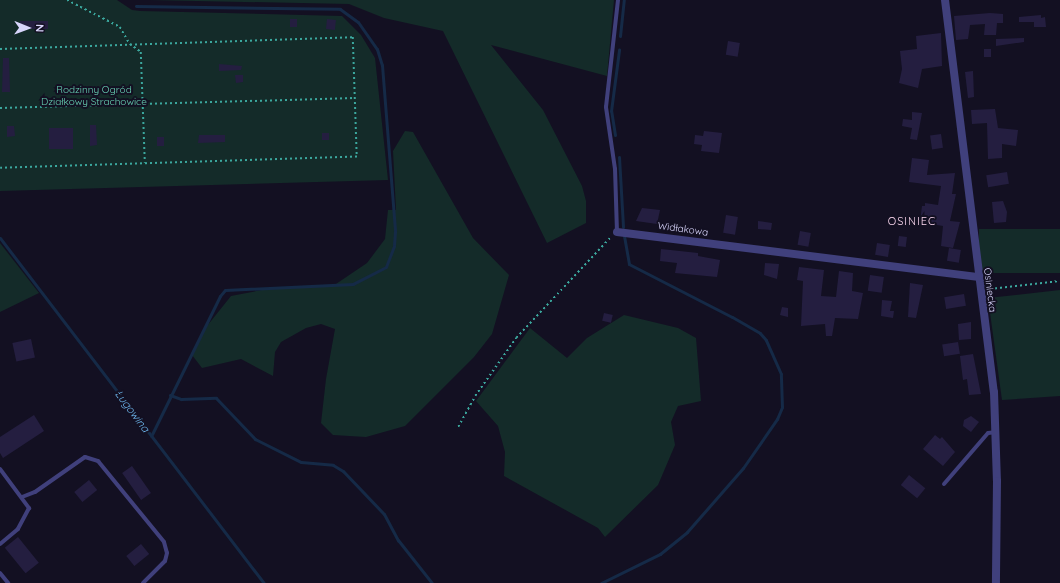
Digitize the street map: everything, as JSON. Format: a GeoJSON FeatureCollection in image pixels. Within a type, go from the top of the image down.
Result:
{"type":"FeatureCollection","features":[{"type":"Feature","properties":{"kind":"street","name":"Osiniecka"},"geometry":{"type":"LineString","coordinates":[[944,0],[994,392],[997,432],[996,583]]}},
{"type":"Feature","properties":{"kind":"street","name":"Widłakowa"},"geometry":{"type":"LineString","coordinates":[[616,232],[979,277]]}},
{"type":"Feature","properties":{"kind":"lane"},"geometry":{"type":"LineString","coordinates":[[616,232],[616,168],[606,107],[618,0]]}},
{"type":"Feature","properties":{"kind":"lane"},"geometry":{"type":"LineString","coordinates":[[944,484],[988,433],[997,432]]}},
{"type":"Feature","properties":{"kind":"lane"},"geometry":{"type":"LineString","coordinates":[[22,497],[35,492],[85,457],[98,460],[164,542],[167,553],[165,561],[142,583]]}},
{"type":"Feature","properties":{"kind":"lane"},"geometry":{"type":"LineString","coordinates":[[0,468],[29,508],[18,529],[0,544]]}},
{"type":"Feature","properties":{"kind":"lane"},"geometry":{"type":"LineString","coordinates":[[0,573],[8,583]]}},
{"type":"Feature","properties":{"kind":"path"},"geometry":{"type":"LineString","coordinates":[[67,0],[120,27],[130,44],[141,52],[145,163]]}},
{"type":"Feature","properties":{"kind":"path"},"geometry":{"type":"LineString","coordinates":[[0,49],[353,37],[357,157],[0,168]]}},
{"type":"Feature","properties":{"kind":"path"},"geometry":{"type":"LineString","coordinates":[[0,108],[354,98]]}},
{"type":"Feature","properties":{"kind":"path"},"geometry":{"type":"LineString","coordinates":[[458,427],[474,396],[516,338],[616,232]]}},
{"type":"Feature","properties":{"kind":"path"},"geometry":{"type":"LineString","coordinates":[[980,291],[1060,281]]}},
{"type":"Feature","properties":{"kind":"green space","name":"Rodzinny Ogród Działkowy Strachowice"},"geometry":{"type":"Polygon","coordinates":[[[0,0],[117,0],[132,10],[140,11],[342,16],[361,35],[375,58],[388,180],[0,191],[0,0]]]}},
{"type":"Feature","properties":{"kind":"green space"},"geometry":{"type":"Polygon","coordinates":[[[149,0],[614,0],[607,76],[491,45],[543,110],[582,186],[586,201],[586,223],[547,243],[443,31],[384,18],[349,4],[149,0]]]}},
{"type":"Feature","properties":{"kind":"green space"},"geometry":{"type":"Polygon","coordinates":[[[405,131],[413,132],[473,238],[509,275],[492,334],[474,357],[405,426],[366,437],[333,435],[321,423],[326,379],[335,329],[321,324],[306,328],[281,342],[275,352],[273,376],[241,359],[202,368],[192,355],[207,326],[231,296],[267,289],[333,286],[367,263],[385,239],[388,210],[396,210],[393,151],[405,131]]]}},
{"type":"Feature","properties":{"kind":"green space"},"geometry":{"type":"Polygon","coordinates":[[[979,229],[1060,229],[1060,273],[979,273],[979,229]]]}},
{"type":"Feature","properties":{"kind":"green space"},"geometry":{"type":"Polygon","coordinates":[[[0,243],[39,293],[0,312],[0,243]]]}},
{"type":"Feature","properties":{"kind":"green space"},"geometry":{"type":"Polygon","coordinates":[[[1060,290],[1060,396],[1002,400],[988,298],[1060,290]]]}},
{"type":"Feature","properties":{"kind":"green space"},"geometry":{"type":"Polygon","coordinates":[[[624,315],[678,328],[696,338],[701,401],[678,406],[671,422],[675,445],[658,485],[605,537],[598,528],[504,476],[505,452],[498,426],[476,401],[530,328],[567,358],[587,338],[624,315]]]}},
{"type":"Feature","properties":{"kind":"building"},"geometry":{"type":"Polygon","coordinates":[[[990,13],[1003,14],[1003,23],[997,23],[996,35],[984,35],[985,24],[970,25],[968,39],[956,40],[954,16],[990,13]]]}},
{"type":"Feature","properties":{"kind":"building"},"geometry":{"type":"Polygon","coordinates":[[[1041,15],[1041,18],[1045,17],[1046,27],[1034,27],[1034,22],[1019,22],[1019,17],[1041,15]]]}},
{"type":"Feature","properties":{"kind":"building"},"geometry":{"type":"Polygon","coordinates":[[[290,19],[297,19],[297,27],[290,27],[290,19]]]}},
{"type":"Feature","properties":{"kind":"building"},"geometry":{"type":"Polygon","coordinates":[[[327,19],[336,20],[335,30],[326,29],[327,19]]]}},
{"type":"Feature","properties":{"kind":"building"},"geometry":{"type":"Polygon","coordinates":[[[20,21],[48,21],[48,29],[20,29],[20,21]]]}},
{"type":"Feature","properties":{"kind":"building"},"geometry":{"type":"Polygon","coordinates":[[[941,33],[942,66],[922,69],[918,88],[899,83],[902,69],[900,51],[917,49],[916,36],[941,33]]]}},
{"type":"Feature","properties":{"kind":"building"},"geometry":{"type":"Polygon","coordinates":[[[1024,38],[1024,42],[996,46],[996,39],[1024,38]]]}},
{"type":"Feature","properties":{"kind":"building"},"geometry":{"type":"Polygon","coordinates":[[[728,41],[740,43],[738,57],[726,55],[728,41]]]}},
{"type":"Feature","properties":{"kind":"building"},"geometry":{"type":"Polygon","coordinates":[[[984,49],[991,49],[991,57],[984,57],[984,49]]]}},
{"type":"Feature","properties":{"kind":"building"},"geometry":{"type":"Polygon","coordinates":[[[3,58],[9,58],[10,92],[2,92],[3,58]]]}},
{"type":"Feature","properties":{"kind":"building"},"geometry":{"type":"Polygon","coordinates":[[[219,64],[242,66],[241,70],[219,71],[219,64]]]}},
{"type":"Feature","properties":{"kind":"building"},"geometry":{"type":"Polygon","coordinates":[[[973,71],[974,97],[968,98],[965,72],[973,71]]]}},
{"type":"Feature","properties":{"kind":"building"},"geometry":{"type":"Polygon","coordinates":[[[235,75],[243,75],[243,82],[236,83],[235,75]]]}},
{"type":"Feature","properties":{"kind":"building"},"geometry":{"type":"Polygon","coordinates":[[[995,109],[998,128],[1018,130],[1016,146],[1002,144],[1002,158],[988,159],[987,123],[972,124],[971,110],[995,109]]]}},
{"type":"Feature","properties":{"kind":"building"},"geometry":{"type":"Polygon","coordinates":[[[912,112],[922,113],[917,140],[910,139],[912,128],[902,126],[903,119],[912,120],[912,112]]]}},
{"type":"Feature","properties":{"kind":"building"},"geometry":{"type":"Polygon","coordinates":[[[90,125],[96,125],[97,145],[90,146],[90,125]]]}},
{"type":"Feature","properties":{"kind":"building"},"geometry":{"type":"Polygon","coordinates":[[[7,126],[14,126],[15,136],[7,137],[7,126]]]}},
{"type":"Feature","properties":{"kind":"building"},"geometry":{"type":"Polygon","coordinates":[[[49,128],[73,128],[73,149],[49,149],[49,128]]]}},
{"type":"Feature","properties":{"kind":"building"},"geometry":{"type":"Polygon","coordinates":[[[704,131],[722,133],[719,153],[701,151],[702,145],[694,144],[695,135],[703,136],[704,131]]]}},
{"type":"Feature","properties":{"kind":"building"},"geometry":{"type":"Polygon","coordinates":[[[322,133],[329,133],[329,140],[322,140],[322,133]]]}},
{"type":"Feature","properties":{"kind":"building"},"geometry":{"type":"Polygon","coordinates":[[[941,134],[943,148],[932,149],[930,136],[941,134]]]}},
{"type":"Feature","properties":{"kind":"building"},"geometry":{"type":"Polygon","coordinates":[[[199,135],[225,135],[225,142],[198,143],[199,135]]]}},
{"type":"Feature","properties":{"kind":"building"},"geometry":{"type":"Polygon","coordinates":[[[157,137],[164,137],[164,146],[157,146],[157,137]]]}},
{"type":"Feature","properties":{"kind":"building"},"geometry":{"type":"Polygon","coordinates":[[[912,158],[929,160],[927,175],[955,173],[952,194],[956,194],[950,221],[960,222],[953,248],[941,246],[943,226],[920,222],[922,206],[925,206],[925,203],[938,205],[941,186],[909,182],[912,158]]]}},
{"type":"Feature","properties":{"kind":"building"},"geometry":{"type":"Polygon","coordinates":[[[1007,172],[1009,184],[988,187],[986,175],[1007,172]]]}},
{"type":"Feature","properties":{"kind":"building"},"geometry":{"type":"Polygon","coordinates":[[[1003,201],[1007,212],[1006,222],[994,223],[992,202],[1003,201]]]}},
{"type":"Feature","properties":{"kind":"building"},"geometry":{"type":"Polygon","coordinates":[[[642,208],[660,210],[657,224],[636,221],[642,208]]]}},
{"type":"Feature","properties":{"kind":"building"},"geometry":{"type":"Polygon","coordinates":[[[726,215],[738,217],[735,235],[723,233],[726,215]]]}},
{"type":"Feature","properties":{"kind":"building"},"geometry":{"type":"Polygon","coordinates":[[[758,221],[772,223],[771,230],[758,229],[758,221]]]}},
{"type":"Feature","properties":{"kind":"building"},"geometry":{"type":"Polygon","coordinates":[[[800,231],[811,233],[808,247],[798,245],[800,231]]]}},
{"type":"Feature","properties":{"kind":"building"},"geometry":{"type":"Polygon","coordinates":[[[899,236],[907,237],[906,247],[898,246],[899,236]]]}},
{"type":"Feature","properties":{"kind":"building"},"geometry":{"type":"Polygon","coordinates":[[[877,243],[890,245],[888,257],[875,255],[877,243]]]}},
{"type":"Feature","properties":{"kind":"building"},"geometry":{"type":"Polygon","coordinates":[[[949,248],[961,250],[959,263],[947,261],[949,248]]]}},
{"type":"Feature","properties":{"kind":"building"},"geometry":{"type":"Polygon","coordinates":[[[661,249],[698,253],[698,256],[720,260],[717,277],[675,273],[677,263],[660,261],[661,249]]]}},
{"type":"Feature","properties":{"kind":"building"},"geometry":{"type":"Polygon","coordinates":[[[765,263],[779,264],[777,279],[764,275],[765,263]]]}},
{"type":"Feature","properties":{"kind":"building"},"geometry":{"type":"Polygon","coordinates":[[[799,267],[824,270],[821,296],[836,297],[839,271],[853,273],[852,291],[863,293],[858,319],[835,318],[832,336],[826,336],[825,324],[801,326],[803,281],[797,280],[799,267]]]}},
{"type":"Feature","properties":{"kind":"building"},"geometry":{"type":"Polygon","coordinates":[[[870,275],[884,277],[882,293],[868,291],[870,275]]]}},
{"type":"Feature","properties":{"kind":"building"},"geometry":{"type":"Polygon","coordinates":[[[910,283],[923,285],[916,318],[908,317],[910,283]]]}},
{"type":"Feature","properties":{"kind":"building"},"geometry":{"type":"Polygon","coordinates":[[[964,294],[966,306],[946,309],[944,297],[964,294]]]}},
{"type":"Feature","properties":{"kind":"building"},"geometry":{"type":"Polygon","coordinates":[[[882,300],[892,301],[890,311],[894,311],[893,318],[881,316],[882,300]]]}},
{"type":"Feature","properties":{"kind":"building"},"geometry":{"type":"Polygon","coordinates":[[[782,307],[788,308],[788,317],[780,315],[782,307]]]}},
{"type":"Feature","properties":{"kind":"building"},"geometry":{"type":"Polygon","coordinates":[[[604,313],[613,315],[611,323],[602,321],[604,313]]]}},
{"type":"Feature","properties":{"kind":"building"},"geometry":{"type":"Polygon","coordinates":[[[971,322],[971,339],[959,340],[958,324],[971,322]]]}},
{"type":"Feature","properties":{"kind":"building"},"geometry":{"type":"Polygon","coordinates":[[[31,339],[35,358],[16,362],[12,343],[31,339]]]}},
{"type":"Feature","properties":{"kind":"building"},"geometry":{"type":"Polygon","coordinates":[[[958,342],[960,354],[944,356],[942,345],[958,342]]]}},
{"type":"Feature","properties":{"kind":"building"},"geometry":{"type":"Polygon","coordinates":[[[973,354],[981,394],[969,395],[967,379],[963,380],[960,356],[973,354]]]}},
{"type":"Feature","properties":{"kind":"building"},"geometry":{"type":"Polygon","coordinates":[[[34,415],[44,431],[3,458],[0,453],[0,437],[34,415]]]}},
{"type":"Feature","properties":{"kind":"building"},"geometry":{"type":"Polygon","coordinates":[[[971,416],[979,422],[971,432],[963,426],[964,420],[971,416]]]}},
{"type":"Feature","properties":{"kind":"building"},"geometry":{"type":"Polygon","coordinates":[[[935,435],[940,439],[942,437],[955,452],[943,466],[923,449],[935,435]]]}},
{"type":"Feature","properties":{"kind":"building"},"geometry":{"type":"Polygon","coordinates":[[[132,466],[151,493],[141,500],[122,473],[132,466]]]}},
{"type":"Feature","properties":{"kind":"building"},"geometry":{"type":"Polygon","coordinates":[[[909,475],[925,488],[917,498],[901,485],[909,475]]]}},
{"type":"Feature","properties":{"kind":"building"},"geometry":{"type":"Polygon","coordinates":[[[89,480],[97,490],[82,502],[74,492],[89,480]]]}},
{"type":"Feature","properties":{"kind":"building"},"geometry":{"type":"Polygon","coordinates":[[[18,537],[39,563],[26,573],[5,548],[18,537]]]}},
{"type":"Feature","properties":{"kind":"building"},"geometry":{"type":"Polygon","coordinates":[[[141,544],[149,554],[134,566],[126,556],[141,544]]]}},
{"type":"Feature","properties":{"kind":"waterway"},"geometry":{"type":"LineString","coordinates":[[620,36],[624,0]]}},
{"type":"Feature","properties":{"kind":"waterway"},"geometry":{"type":"LineString","coordinates":[[136,6],[340,9],[358,22],[377,49],[382,65],[395,231],[394,246],[386,267],[353,284],[225,290],[220,296],[151,436]]}},
{"type":"Feature","properties":{"kind":"waterway"},"geometry":{"type":"LineString","coordinates":[[615,135],[611,111],[619,50]]}},
{"type":"Feature","properties":{"kind":"waterway"},"geometry":{"type":"LineString","coordinates":[[619,157],[623,227]]}},
{"type":"Feature","properties":{"kind":"waterway"},"geometry":{"type":"LineString","coordinates":[[601,583],[660,554],[687,532],[743,468],[777,419],[782,407],[781,374],[766,340],[760,333],[629,264],[624,236]]}},
{"type":"Feature","properties":{"kind":"waterway","name":"Ługowina"},"geometry":{"type":"LineString","coordinates":[[0,238],[264,583]]}},
{"type":"Feature","properties":{"kind":"waterway"},"geometry":{"type":"LineString","coordinates":[[170,395],[181,399],[216,398],[255,439],[301,462],[333,465],[343,471],[384,514],[398,540],[432,583]]}},
{"type":"Feature","properties":{"kind":"district","name":"OSINIEC"},"geometry":{"type":"Point","coordinates":[912,221]}}]}
